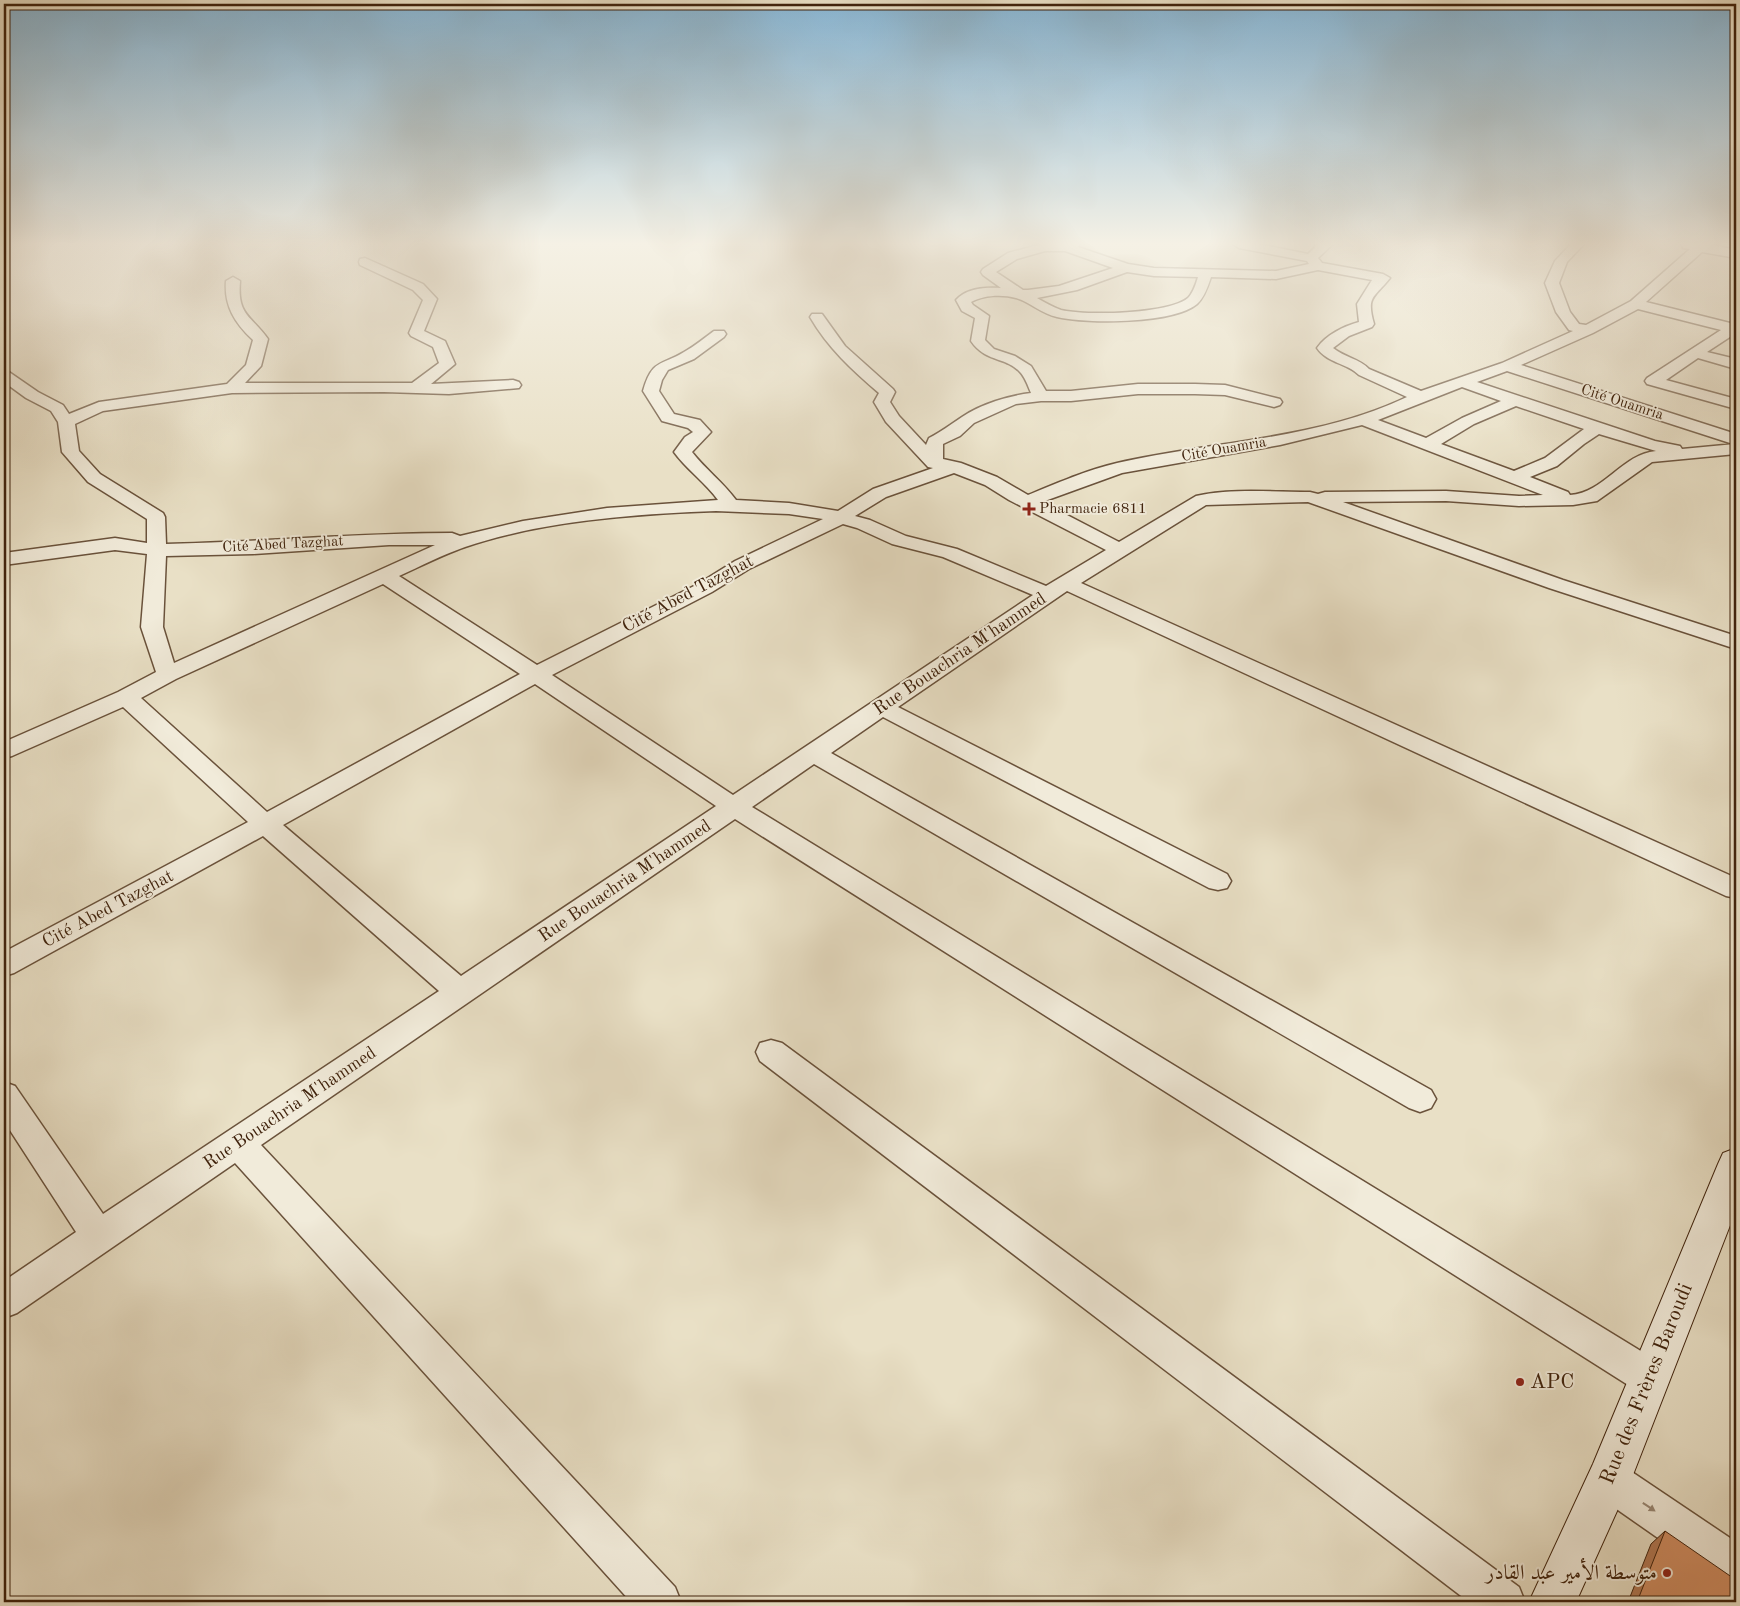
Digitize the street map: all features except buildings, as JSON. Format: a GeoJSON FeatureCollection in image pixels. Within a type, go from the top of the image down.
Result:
{"type":"FeatureCollection","features":[{"type":"Feature","properties":{"kind":"street"},"geometry":{"type":"LineString","coordinates":[[232,388],[253,366],[261,339],[241,319]]}},
{"type":"Feature","properties":{"kind":"street"},"geometry":{"type":"LineString","coordinates":[[415,388],[447,364],[440,344],[416,332],[422,319]]}},
{"type":"Feature","properties":{"kind":"street"},"geometry":{"type":"LineString","coordinates":[[818,319],[833,343],[844,352],[858,369],[888,392],[882,402],[892,420],[934,464],[955,467],[991,481],[1027,502],[1120,550]]}},
{"type":"Feature","properties":{"kind":"street"},"geometry":{"type":"LineString","coordinates":[[982,319],[978,341],[989,352],[1010,359],[1026,369],[1041,396]]}},
{"type":"Feature","properties":{"kind":"street"},"geometry":{"type":"LineString","coordinates":[[1366,319],[1367,324],[1344,333],[1324,348],[1335,357],[1360,368],[1364,372],[1420,397]]}},
{"type":"Feature","properties":{"kind":"street"},"geometry":{"type":"LineString","coordinates":[[1568,319],[1574,327],[1588,330]]}},
{"type":"Feature","properties":{"kind":"street","name":"Cité Ouamria"},"geometry":{"type":"LineString","coordinates":[[1027,502],[1068,485],[1119,468],[1280,440],[1363,420],[1420,397],[1507,366],[1608,319]]}},
{"type":"Feature","properties":{"kind":"street"},"geometry":{"type":"LineString","coordinates":[[1698,319],[1735,328]]}},
{"type":"Feature","properties":{"kind":"street"},"geometry":{"type":"LineString","coordinates":[[1618,402],[1735,328]]}},
{"type":"Feature","properties":{"kind":"street"},"geometry":{"type":"LineString","coordinates":[[719,334],[689,356],[662,367],[654,380],[651,391],[668,418],[694,424],[702,432],[691,441],[683,452],[695,467],[717,486],[731,506]]}},
{"type":"Feature","properties":{"kind":"street"},"geometry":{"type":"LineString","coordinates":[[1696,353],[1736,364]]}},
{"type":"Feature","properties":{"kind":"street","name":"Cité Ouamria"},"geometry":{"type":"LineString","coordinates":[[1507,366],[1736,439]]}},
{"type":"Feature","properties":{"kind":"street"},"geometry":{"type":"LineString","coordinates":[[4,375],[32,395],[57,408],[66,422],[71,452],[94,478],[122,498],[156,518],[152,627],[168,674]]}},
{"type":"Feature","properties":{"kind":"street"},"geometry":{"type":"LineString","coordinates":[[1653,381],[1736,404]]}},
{"type":"Feature","properties":{"kind":"street"},"geometry":{"type":"LineString","coordinates":[[1462,382],[1650,445],[1686,453]]}},
{"type":"Feature","properties":{"kind":"street"},"geometry":{"type":"LineString","coordinates":[[66,422],[99,407],[232,388],[449,389],[513,385]]}},
{"type":"Feature","properties":{"kind":"street"},"geometry":{"type":"LineString","coordinates":[[934,464],[935,442],[954,432],[968,420],[1012,400],[1138,389],[1195,389],[1225,390],[1274,402]]}},
{"type":"Feature","properties":{"kind":"street"},"geometry":{"type":"LineString","coordinates":[[1426,445],[1468,421],[1516,400]]}},
{"type":"Feature","properties":{"kind":"street"},"geometry":{"type":"LineString","coordinates":[[1363,420],[1574,500]]}},
{"type":"Feature","properties":{"kind":"street"},"geometry":{"type":"LineString","coordinates":[[1513,478],[1550,462],[1578,440],[1599,427]]}},
{"type":"Feature","properties":{"kind":"street","name":"Rue Bouachria M'hammed"},"geometry":{"type":"LineString","coordinates":[[4,1301],[881,707],[1058,589],[1202,500],[1388,495],[1446,496],[1519,501],[1574,500],[1591,497],[1641,460],[1660,455],[1736,449]]}},
{"type":"Feature","properties":{"kind":"street"},"geometry":{"type":"LineString","coordinates":[[841,518],[853,507],[876,495],[955,467]]}},
{"type":"Feature","properties":{"kind":"street"},"geometry":{"type":"LineString","coordinates":[[1310,497],[1556,584],[1736,643]]}},
{"type":"Feature","properties":{"kind":"street","name":"Cité Abed Tazghat"},"geometry":{"type":"LineString","coordinates":[[4,751],[126,698],[168,674],[469,538],[513,527],[601,514],[683,506],[764,507],[820,513],[859,522],[897,540],[948,552],[1058,589],[1736,889]]}},
{"type":"Feature","properties":{"kind":"street","name":"Cité Abed Tazghat"},"geometry":{"type":"LineString","coordinates":[[4,965],[265,824],[536,674],[705,588],[742,565],[841,518]]}},
{"type":"Feature","properties":{"kind":"street","name":"Cité Abed Tazghat"},"geometry":{"type":"LineString","coordinates":[[4,559],[115,544],[156,550],[253,548],[390,539],[469,538]]}},
{"type":"Feature","properties":{"kind":"street"},"geometry":{"type":"LineString","coordinates":[[385,576],[536,674],[734,807],[1649,1377]]}},
{"type":"Feature","properties":{"kind":"street"},"geometry":{"type":"LineString","coordinates":[[126,698],[265,824],[460,992]]}},
{"type":"Feature","properties":{"kind":"street"},"geometry":{"type":"LineString","coordinates":[[881,707],[1218,881]]}},
{"type":"Feature","properties":{"kind":"street"},"geometry":{"type":"LineString","coordinates":[[813,753],[1420,1099]]}},
{"type":"Feature","properties":{"kind":"street"},"geometry":{"type":"LineString","coordinates":[[771,1052],[1504,1602]]}},
{"type":"Feature","properties":{"kind":"street"},"geometry":{"type":"LineString","coordinates":[[4,1095],[99,1237]]}},
{"type":"Feature","properties":{"kind":"street"},"geometry":{"type":"LineString","coordinates":[[238,1143],[660,1602]]}},
{"type":"Feature","properties":{"kind":"street","name":"Rue des Frères Baroudi"},"geometry":{"type":"LineString","coordinates":[[1552,1602],[1609,1480],[1736,1164]]}},
{"type":"Feature","properties":{"kind":"street"},"geometry":{"type":"LineString","coordinates":[[1609,1480],[1736,1567]]}},
{"type":"Feature","properties":{"kind":"place","name":"Pharmacie 6811"},"geometry":{"type":"Point","coordinates":[1029,509]}},
{"type":"Feature","properties":{"kind":"place","name":"APC"},"geometry":{"type":"Point","coordinates":[1520,1382]}},
{"type":"Feature","properties":{"kind":"place","name":"متوسطة الأمير عبد القادر"},"geometry":{"type":"Point","coordinates":[1667,1573]}}]}
